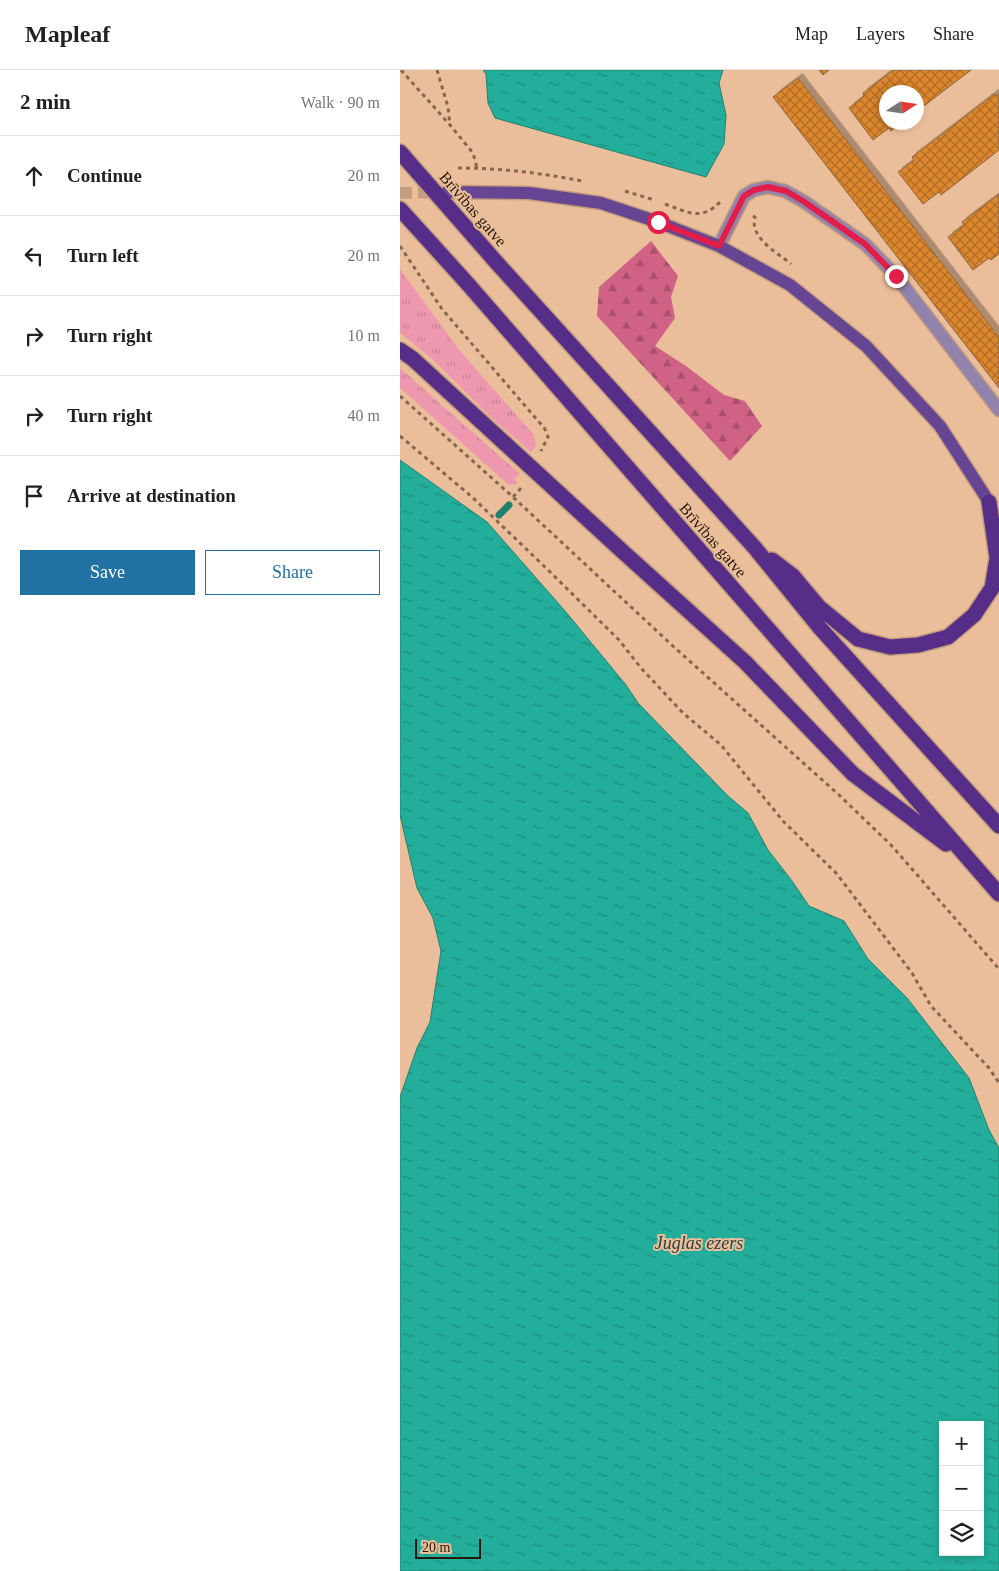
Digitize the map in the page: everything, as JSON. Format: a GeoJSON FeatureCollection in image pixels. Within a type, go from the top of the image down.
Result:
{"type":"FeatureCollection","features":[{"type":"Feature","properties":{"kind":"highway","name":"Brīvības gatve"},"geometry":{"type":"LineString","coordinates":[[400,152],[497,263],[755,548],[820,628],[999,826]]}},
{"type":"Feature","properties":{"kind":"highway","name":"Brīvības gatve"},"geometry":{"type":"LineString","coordinates":[[400,209],[473,290],[999,894]]}},
{"type":"Feature","properties":{"kind":"highway"},"geometry":{"type":"LineString","coordinates":[[400,350],[413,359],[745,662],[853,774],[971,862]]}},
{"type":"Feature","properties":{"kind":"highway"},"geometry":{"type":"LineString","coordinates":[[755,548],[793,576],[819,606],[858,639],[890,646],[918,645],[948,637],[974,615],[992,588],[997,558],[989,502]]}},
{"type":"Feature","properties":{"kind":"highway"},"geometry":{"type":"LineString","coordinates":[[989,502],[999,523]]}},
{"type":"Feature","properties":{"kind":"main road"},"geometry":{"type":"LineString","coordinates":[[447,192],[529,193],[601,203],[658,222],[719,246],[790,285],[866,346],[940,426],[989,502]]}},
{"type":"Feature","properties":{"kind":"lane"},"geometry":{"type":"LineString","coordinates":[[719,246],[744,196],[754,190],[768,187],[786,191],[865,244],[896,276],[999,410]]}},
{"type":"Feature","properties":{"kind":"path"},"geometry":{"type":"LineString","coordinates":[[401,70],[472,153],[477,168],[458,168]]}},
{"type":"Feature","properties":{"kind":"path"},"geometry":{"type":"LineString","coordinates":[[437,70],[448,107],[450,125]]}},
{"type":"Feature","properties":{"kind":"path"},"geometry":{"type":"LineString","coordinates":[[400,246],[442,309],[546,429],[548,437],[541,451]]}},
{"type":"Feature","properties":{"kind":"path"},"geometry":{"type":"LineString","coordinates":[[400,396],[839,795],[892,846],[999,969]]}},
{"type":"Feature","properties":{"kind":"path"},"geometry":{"type":"LineString","coordinates":[[400,436],[472,497],[545,567],[619,640],[641,668],[684,713],[721,746],[783,822],[837,874],[912,973],[931,1006],[989,1068],[999,1083]]}},
{"type":"Feature","properties":{"kind":"path"},"geometry":{"type":"LineString","coordinates":[[513,497],[522,487]]}},
{"type":"Feature","properties":{"kind":"green space"},"geometry":{"type":"Polygon","coordinates":[[[651,241],[678,276],[671,297],[675,318],[655,346],[686,366],[724,395],[745,401],[762,426],[730,461],[597,316],[599,287],[651,241]]]}},
{"type":"Feature","properties":{"kind":"green space"},"geometry":{"type":"Polygon","coordinates":[[[400,269],[460,351],[534,435],[536,446],[531,452],[493,419],[431,358],[400,333],[400,269]]]}},
{"type":"Feature","properties":{"kind":"green space"},"geometry":{"type":"Polygon","coordinates":[[[400,368],[520,474],[514,479],[518,483],[509,485],[400,388],[400,368]]]}},
{"type":"Feature","properties":{"kind":"water"},"geometry":{"type":"Polygon","coordinates":[[[483,70],[723,70],[719,83],[726,115],[724,144],[706,177],[495,118],[488,103],[486,74],[483,70]]]}},
{"type":"Feature","properties":{"kind":"water","name":"Juglas ezers"},"geometry":{"type":"Polygon","coordinates":[[[400,460],[487,522],[565,611],[626,685],[638,703],[728,796],[748,813],[768,850],[809,906],[844,921],[868,959],[907,998],[969,1078],[989,1130],[999,1148],[999,1571],[400,1571],[400,1097],[417,1048],[430,1022],[441,951],[433,918],[417,888],[400,815],[400,460]]]}},
{"type":"Feature","properties":{"kind":"building"},"geometry":{"type":"Polygon","coordinates":[[[819,70],[829,70],[823,75],[819,70]]]}},
{"type":"Feature","properties":{"kind":"building"},"geometry":{"type":"Polygon","coordinates":[[[893,70],[971,70],[924,106],[924,85],[879,85],[879,130],[886,130],[873,140],[849,108],[864,96],[863,93],[893,70]]]}},
{"type":"Feature","properties":{"kind":"building"},"geometry":{"type":"Polygon","coordinates":[[[798,78],[999,337],[999,388],[773,97],[798,78]]]}},
{"type":"Feature","properties":{"kind":"building"},"geometry":{"type":"Polygon","coordinates":[[[994,94],[996,96],[999,94],[999,150],[941,195],[939,192],[923,204],[898,172],[914,160],[912,157],[994,94]]]}},
{"type":"Feature","properties":{"kind":"building"},"geometry":{"type":"Polygon","coordinates":[[[999,194],[999,254],[991,260],[989,258],[973,270],[948,237],[964,225],[962,222],[999,194]]]}},
{"type":"Feature","properties":{"kind":"waterway"},"geometry":{"type":"LineString","coordinates":[[499,515],[509,505]]}},
{"type":"Feature","properties":{"kind":"tunnel"},"geometry":{"type":"LineString","coordinates":[[400,193],[442,192]]}},
{"type":"Feature","properties":{"kind":"route"},"geometry":{"type":"LineString","coordinates":[[658,222],[719,246],[744,196],[754,190],[768,187],[786,191],[865,244],[896,276]]}}]}
